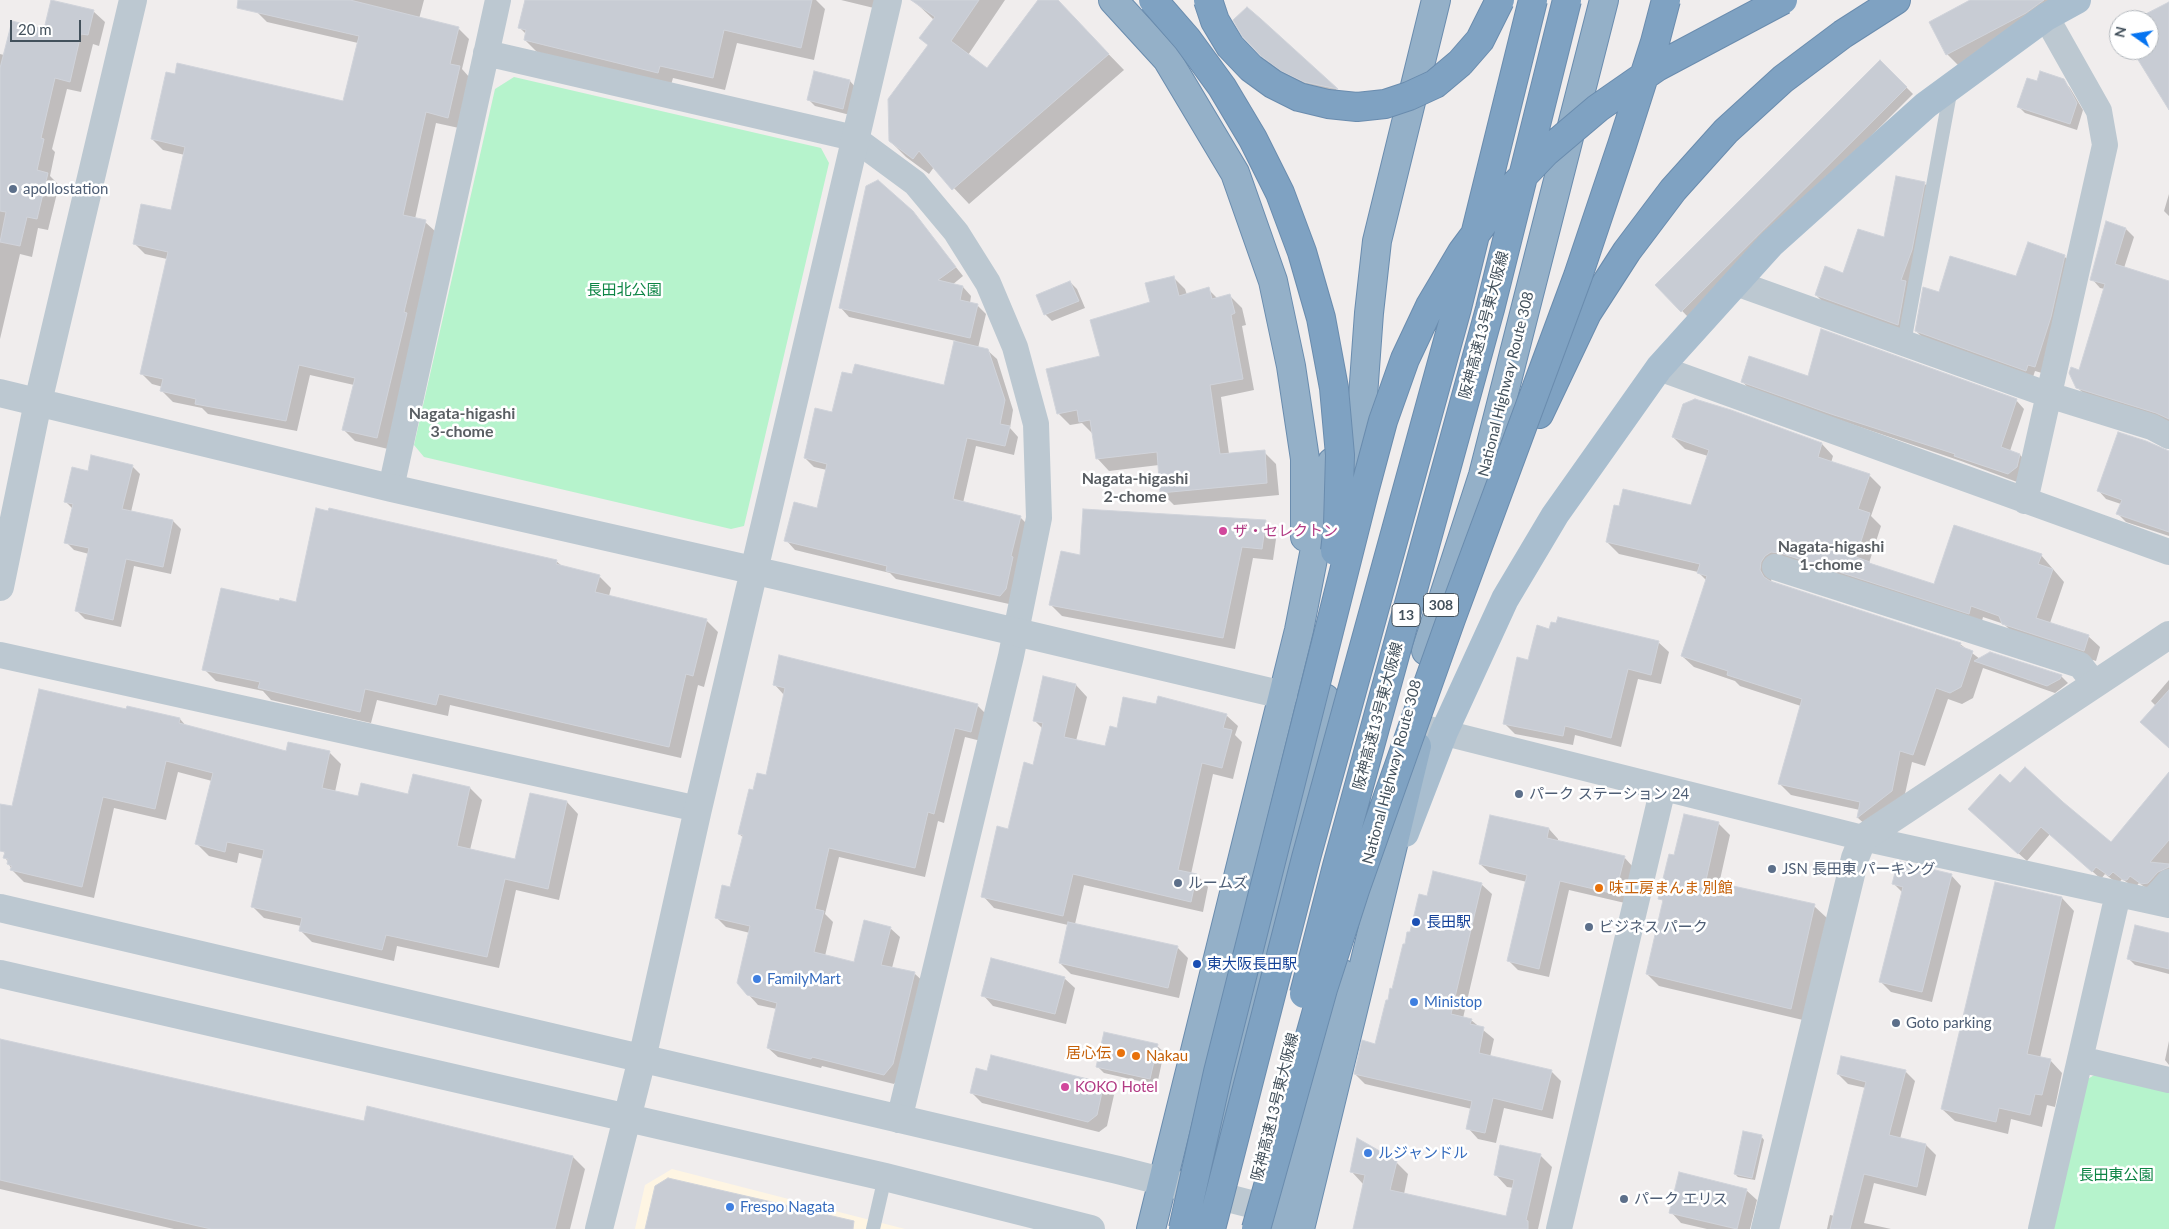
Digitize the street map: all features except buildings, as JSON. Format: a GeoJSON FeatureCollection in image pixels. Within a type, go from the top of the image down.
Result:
{"type":"FeatureCollection","features":[{"type":"Feature","properties":{"kind":"highway"},"geometry":{"type":"LineString","coordinates":[[1114,0],[1167,59],[1235,173],[1273,281],[1291,366],[1305,459],[1305,544],[1299,630]]}},
{"type":"Feature","properties":{"kind":"highway"},"geometry":{"type":"LineString","coordinates":[[1153,0],[1187,39],[1222,86],[1254,139],[1283,202],[1302,252],[1321,318],[1334,388],[1340,455],[1338,525],[1330,599],[1318,673]]}},
{"type":"Feature","properties":{"kind":"highway"},"geometry":{"type":"LineString","coordinates":[[1208,0],[1215,21],[1230,46],[1251,68],[1273,84],[1299,97],[1328,104],[1357,106],[1385,104],[1435,84],[1460,63],[1480,40],[1500,0]]}},
{"type":"Feature","properties":{"kind":"highway"},"geometry":{"type":"LineString","coordinates":[[1151,1229],[1299,630],[1376,241],[1436,0]]}},
{"type":"Feature","properties":{"kind":"highway","name":"阪神高速13号東大阪線"},"geometry":{"type":"LineString","coordinates":[[1211,1229],[1304,868],[1456,308],[1533,0]]}},
{"type":"Feature","properties":{"kind":"highway","name":"阪神高速13号東大阪線"},"geometry":{"type":"LineString","coordinates":[[1244,1229],[1337,866],[1490,309],[1567,0]]}},
{"type":"Feature","properties":{"kind":"highway","name":"National Highway Route 308"},"geometry":{"type":"LineString","coordinates":[[1287,1225],[1402,724],[1484,475],[1604,0]]}},
{"type":"Feature","properties":{"kind":"highway"},"geometry":{"type":"LineString","coordinates":[[1256,1229],[1326,980],[1362,870],[1451,619],[1581,267],[1655,42],[1666,0]]}},
{"type":"Feature","properties":{"kind":"highway"},"geometry":{"type":"LineString","coordinates":[[1183,1229],[1218,1072],[1383,421],[1405,359],[1430,306],[1462,252],[1502,198],[1546,152],[1598,108],[1657,67],[1783,0]]}},
{"type":"Feature","properties":{"kind":"highway"},"geometry":{"type":"LineString","coordinates":[[1451,619],[1482,552],[1525,444],[1556,376],[1588,313],[1627,251],[1673,190],[1726,131],[1783,79],[1843,34],[1896,0]]}},
{"type":"Feature","properties":{"kind":"highway"},"geometry":{"type":"LineString","coordinates":[[1198,1229],[1322,715],[1341,620],[1353,532],[1376,241]]}},
{"type":"Feature","properties":{"kind":"highway","name":"308"},"geometry":{"type":"LineString","coordinates":[[1287,1225],[1432,730],[1484,475]]}},
{"type":"Feature","properties":{"kind":"main road"},"geometry":{"type":"LineString","coordinates":[[1432,730],[1505,599],[1555,515],[1660,368],[1771,244],[1926,105],[2046,17],[2077,0]]}},
{"type":"Feature","properties":{"kind":"street"},"geometry":{"type":"LineString","coordinates":[[0,587],[38,402],[133,0]]}},
{"type":"Feature","properties":{"kind":"street"},"geometry":{"type":"LineString","coordinates":[[391,488],[498,0]]}},
{"type":"Feature","properties":{"kind":"street"},"geometry":{"type":"LineString","coordinates":[[599,1229],[642,1059],[698,809],[854,138],[888,0]]}},
{"type":"Feature","properties":{"kind":"street"},"geometry":{"type":"LineString","coordinates":[[2026,500],[2106,145],[2099,111],[2046,17]]}},
{"type":"Feature","properties":{"kind":"street"},"geometry":{"type":"LineString","coordinates":[[486,53],[854,138],[915,183],[956,232],[988,283],[1015,347],[1036,424],[1039,518],[1017,632],[899,1120]]}},
{"type":"Feature","properties":{"kind":"street"},"geometry":{"type":"LineString","coordinates":[[1736,282],[2049,395],[2152,427],[2169,436]]}},
{"type":"Feature","properties":{"kind":"street"},"geometry":{"type":"LineString","coordinates":[[1660,368],[2169,552]]}},
{"type":"Feature","properties":{"kind":"street"},"geometry":{"type":"LineString","coordinates":[[0,393],[391,488],[754,570],[1283,695]]}},
{"type":"Feature","properties":{"kind":"street"},"geometry":{"type":"LineString","coordinates":[[1776,567],[2080,666],[2095,684]]}},
{"type":"Feature","properties":{"kind":"street"},"geometry":{"type":"LineString","coordinates":[[1765,1229],[1855,858],[1863,838],[2169,635]]}},
{"type":"Feature","properties":{"kind":"street"},"geometry":{"type":"LineString","coordinates":[[0,655],[698,809]]}},
{"type":"Feature","properties":{"kind":"street"},"geometry":{"type":"LineString","coordinates":[[1432,730],[1863,838],[2160,903],[2169,882]]}},
{"type":"Feature","properties":{"kind":"street"},"geometry":{"type":"LineString","coordinates":[[1559,1229],[1663,788]]}},
{"type":"Feature","properties":{"kind":"street"},"geometry":{"type":"LineString","coordinates":[[2041,1229],[2118,894]]}},
{"type":"Feature","properties":{"kind":"street"},"geometry":{"type":"LineString","coordinates":[[0,908],[1164,1181],[1207,1192],[1287,1225]]}},
{"type":"Feature","properties":{"kind":"street"},"geometry":{"type":"LineString","coordinates":[[0,974],[885,1177],[1091,1229]]}},
{"type":"Feature","properties":{"kind":"street"},"geometry":{"type":"LineString","coordinates":[[2080,1059],[2169,1080]]}},
{"type":"Feature","properties":{"kind":"lane"},"geometry":{"type":"LineString","coordinates":[[1904,343],[1952,86]]}},
{"type":"Feature","properties":{"kind":"lane"},"geometry":{"type":"LineString","coordinates":[[873,1229],[885,1177]]}},
{"type":"Feature","properties":{"kind":"shaded area","name":"Frespo Nagata"},"geometry":{"type":"Polygon","coordinates":[[[672,1169],[905,1229],[635,1229],[645,1185],[672,1169]]]}},
{"type":"Feature","properties":{"kind":"green space","name":"長田北公園"},"geometry":{"type":"Polygon","coordinates":[[[514,77],[821,148],[829,163],[744,526],[731,529],[424,457],[414,445],[495,89],[514,77]]]}},
{"type":"Feature","properties":{"kind":"green space","name":"長田東公園"},"geometry":{"type":"Polygon","coordinates":[[[2096,1074],[2169,1091],[2169,1229],[2049,1229],[2081,1083],[2096,1074]]]}},
{"type":"Feature","properties":{"kind":"place","name":"apollostation"},"geometry":{"type":"Point","coordinates":[13,189]}},
{"type":"Feature","properties":{"kind":"place","name":"ザ・セレクトン"},"geometry":{"type":"Point","coordinates":[1223,531]}},
{"type":"Feature","properties":{"kind":"place","name":"パーク ステーション 24"},"geometry":{"type":"Point","coordinates":[1519,794]}},
{"type":"Feature","properties":{"kind":"place","name":"JSN 長田東 パーキング"},"geometry":{"type":"Point","coordinates":[1772,869]}},
{"type":"Feature","properties":{"kind":"place","name":"ルームズ"},"geometry":{"type":"Point","coordinates":[1178,883]}},
{"type":"Feature","properties":{"kind":"place","name":"味工房まんま 別館"},"geometry":{"type":"Point","coordinates":[1599,888]}},
{"type":"Feature","properties":{"kind":"place","name":"長田駅"},"geometry":{"type":"Point","coordinates":[1416,922]}},
{"type":"Feature","properties":{"kind":"place","name":"ビジネス パーク"},"geometry":{"type":"Point","coordinates":[1589,927]}},
{"type":"Feature","properties":{"kind":"place","name":"東大阪長田駅"},"geometry":{"type":"Point","coordinates":[1197,964]}},
{"type":"Feature","properties":{"kind":"place","name":"FamilyMart"},"geometry":{"type":"Point","coordinates":[757,979]}},
{"type":"Feature","properties":{"kind":"place","name":"Ministop"},"geometry":{"type":"Point","coordinates":[1414,1002]}},
{"type":"Feature","properties":{"kind":"place","name":"Goto parking"},"geometry":{"type":"Point","coordinates":[1896,1023]}},
{"type":"Feature","properties":{"kind":"place","name":"居心伝"},"geometry":{"type":"Point","coordinates":[1121,1053]}},
{"type":"Feature","properties":{"kind":"place","name":"Nakau"},"geometry":{"type":"Point","coordinates":[1136,1056]}},
{"type":"Feature","properties":{"kind":"place","name":"KOKO Hotel"},"geometry":{"type":"Point","coordinates":[1065,1087]}},
{"type":"Feature","properties":{"kind":"place","name":"ルジャンドル"},"geometry":{"type":"Point","coordinates":[1368,1153]}},
{"type":"Feature","properties":{"kind":"place","name":"パーク エリス"},"geometry":{"type":"Point","coordinates":[1624,1199]}},
{"type":"Feature","properties":{"kind":"place","name":"Frespo Nagata"},"geometry":{"type":"Point","coordinates":[730,1207]}},
{"type":"Feature","properties":{"kind":"district","name":"Nagata-higashi 3-chome"},"geometry":{"type":"Point","coordinates":[462,423]}},
{"type":"Feature","properties":{"kind":"district","name":"Nagata-higashi 2-chome"},"geometry":{"type":"Point","coordinates":[1135,488]}},
{"type":"Feature","properties":{"kind":"district","name":"Nagata-higashi 1-chome"},"geometry":{"type":"Point","coordinates":[1831,556]}}]}
